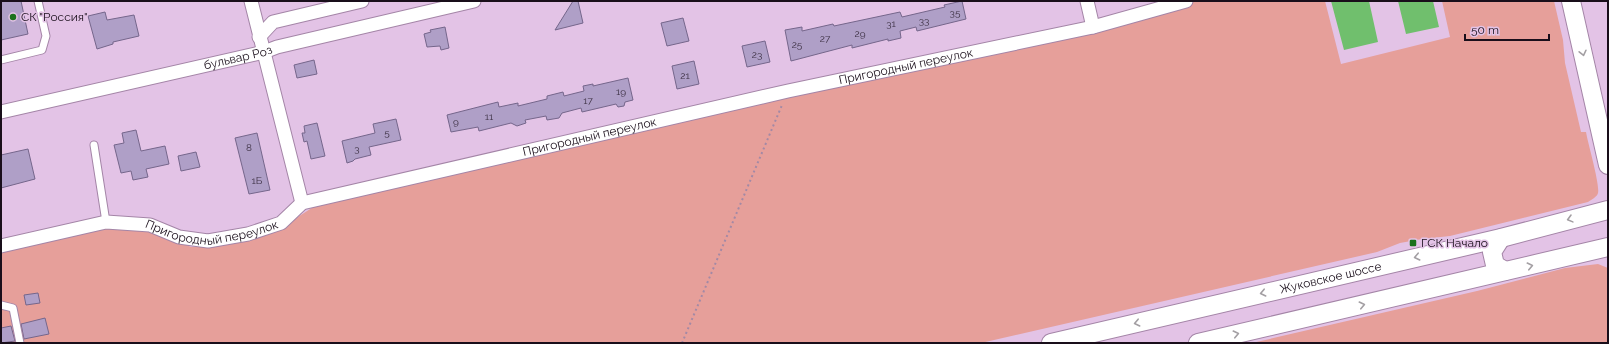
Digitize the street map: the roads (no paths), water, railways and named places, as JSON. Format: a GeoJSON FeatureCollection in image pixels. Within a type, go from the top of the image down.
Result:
{"type":"FeatureCollection","features":[{"type":"Feature","properties":{"kind":"main road"},"geometry":{"type":"LineString","coordinates":[[1571,1],[1608,165]]}},
{"type":"Feature","properties":{"kind":"main road","name":"Жуковское шоссе"},"geometry":{"type":"LineString","coordinates":[[1052,343],[1501,238],[1608,210]]}},
{"type":"Feature","properties":{"kind":"main road"},"geometry":{"type":"LineString","coordinates":[[1501,238],[1492,252],[1494,265],[1505,271]]}},
{"type":"Feature","properties":{"kind":"main road"},"geometry":{"type":"LineString","coordinates":[[1198,343],[1608,247]]}},
{"type":"Feature","properties":{"kind":"street"},"geometry":{"type":"LineString","coordinates":[[251,1],[302,203]]}},
{"type":"Feature","properties":{"kind":"street"},"geometry":{"type":"LineString","coordinates":[[259,37],[273,22],[362,1]]}},
{"type":"Feature","properties":{"kind":"street","name":"бульвар Роз"},"geometry":{"type":"LineString","coordinates":[[1,112],[264,52],[277,47],[474,1]]}},
{"type":"Feature","properties":{"kind":"street"},"geometry":{"type":"LineString","coordinates":[[1087,1],[1093,26]]}},
{"type":"Feature","properties":{"kind":"street","name":"Пригородный переулок"},"geometry":{"type":"LineString","coordinates":[[1,246],[106,222],[150,225],[179,237],[208,241],[248,234],[282,223],[302,203],[788,91],[1093,26],[1186,1]]}},
{"type":"Feature","properties":{"kind":"lane"},"geometry":{"type":"LineString","coordinates":[[1,60],[42,50],[46,36],[38,1]]}},
{"type":"Feature","properties":{"kind":"lane"},"geometry":{"type":"LineString","coordinates":[[94,144],[106,222]]}},
{"type":"Feature","properties":{"kind":"lane"},"geometry":{"type":"LineString","coordinates":[[1,305],[13,308],[20,343]]}},
{"type":"Feature","properties":{"kind":"place","name":"СК \"Россия\""},"geometry":{"type":"Point","coordinates":[13,17]}},
{"type":"Feature","properties":{"kind":"place","name":"ГСК Начало"},"geometry":{"type":"Point","coordinates":[1413,243]}}]}
